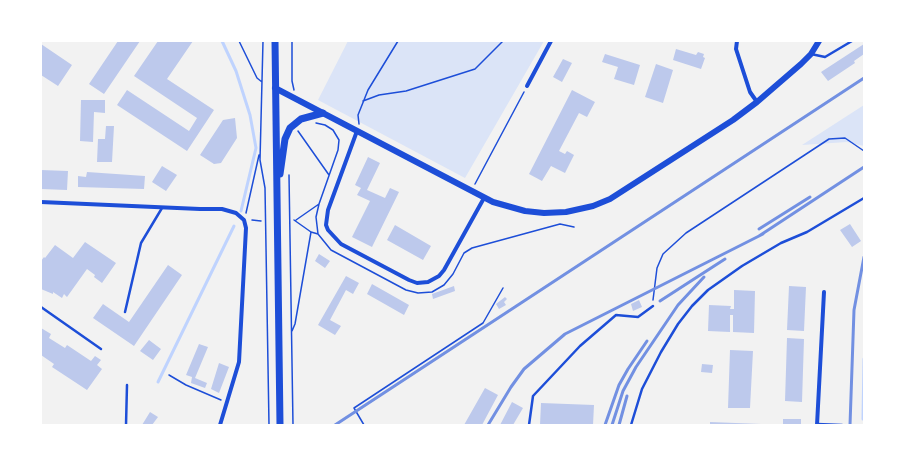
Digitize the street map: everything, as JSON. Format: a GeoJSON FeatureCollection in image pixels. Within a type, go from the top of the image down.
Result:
{"type":"FeatureCollection","features":[{"type":"Feature","properties":{"kind":"main road"},"geometry":{"type":"LineString","coordinates":[[275,41],[280,425]]}},
{"type":"Feature","properties":{"kind":"main road"},"geometry":{"type":"LineString","coordinates":[[277,192],[288,132],[301,119],[323,114]]}},
{"type":"Feature","properties":{"kind":"street"},"geometry":{"type":"LineString","coordinates":[[527,86],[551,41]]}},
{"type":"Feature","properties":{"kind":"street"},"geometry":{"type":"LineString","coordinates":[[737,41],[736,49],[750,92],[756,102]]}},
{"type":"Feature","properties":{"kind":"street"},"geometry":{"type":"LineString","coordinates":[[275,88],[484,198],[514,208],[544,213],[566,212],[593,206],[610,199],[632,186],[756,102],[811,54],[818,44]]}},
{"type":"Feature","properties":{"kind":"street"},"geometry":{"type":"LineString","coordinates":[[357,131],[328,210],[326,218],[328,230],[341,244],[408,280],[417,283],[428,282],[442,273],[484,198]]}},
{"type":"Feature","properties":{"kind":"street"},"geometry":{"type":"LineString","coordinates":[[41,202],[162,208],[222,208],[236,213],[244,220],[246,228],[239,362],[220,425]]}},
{"type":"Feature","properties":{"kind":"street"},"geometry":{"type":"LineString","coordinates":[[817,424],[824,292]]}},
{"type":"Feature","properties":{"kind":"lane"},"geometry":{"type":"LineString","coordinates":[[811,54],[825,57],[852,41]]}},
{"type":"Feature","properties":{"kind":"lane"},"geometry":{"type":"LineString","coordinates":[[631,425],[642,389],[661,352],[678,324],[692,306],[708,290],[749,262],[781,243],[807,232],[864,198]]}},
{"type":"Feature","properties":{"kind":"lane"},"geometry":{"type":"LineString","coordinates":[[125,312],[141,243],[162,208]]}},
{"type":"Feature","properties":{"kind":"lane"},"geometry":{"type":"LineString","coordinates":[[529,425],[533,396],[580,346],[616,315],[638,317],[653,306]]}},
{"type":"Feature","properties":{"kind":"lane"},"geometry":{"type":"LineString","coordinates":[[41,307],[101,349]]}},
{"type":"Feature","properties":{"kind":"lane"},"geometry":{"type":"LineString","coordinates":[[126,425],[127,385]]}},
{"type":"Feature","properties":{"kind":"lane"},"geometry":{"type":"LineString","coordinates":[[817,424],[842,425]]}},
{"type":"Feature","properties":{"kind":"path"},"geometry":{"type":"LineString","coordinates":[[239,41],[257,78],[263,83]]}},
{"type":"Feature","properties":{"kind":"path"},"geometry":{"type":"LineString","coordinates":[[263,41],[260,153],[265,188],[269,425]]}},
{"type":"Feature","properties":{"kind":"path"},"geometry":{"type":"LineString","coordinates":[[292,41],[292,81],[294,98]]}},
{"type":"Feature","properties":{"kind":"path"},"geometry":{"type":"LineString","coordinates":[[357,131],[359,123],[358,115],[368,90],[383,68],[398,41]]}},
{"type":"Feature","properties":{"kind":"path"},"geometry":{"type":"LineString","coordinates":[[363,101],[379,95],[406,91],[475,69],[503,41]]}},
{"type":"Feature","properties":{"kind":"path"},"geometry":{"type":"LineString","coordinates":[[471,191],[527,86]]}},
{"type":"Feature","properties":{"kind":"path"},"geometry":{"type":"LineString","coordinates":[[314,123],[330,127],[339,140],[338,150],[319,204],[316,217],[318,234],[331,250],[406,290],[418,293],[432,292],[444,285],[453,274],[464,253],[472,248],[560,224],[574,227]]}},
{"type":"Feature","properties":{"kind":"path"},"geometry":{"type":"LineString","coordinates":[[294,135],[299,129],[329,175]]}},
{"type":"Feature","properties":{"kind":"path"},"geometry":{"type":"LineString","coordinates":[[653,306],[657,268],[663,254],[686,233],[829,139],[845,138],[864,151]]}},
{"type":"Feature","properties":{"kind":"path"},"geometry":{"type":"LineString","coordinates":[[260,153],[244,220],[261,221]]}},
{"type":"Feature","properties":{"kind":"path"},"geometry":{"type":"LineString","coordinates":[[289,173],[293,425]]}},
{"type":"Feature","properties":{"kind":"path"},"geometry":{"type":"LineString","coordinates":[[318,234],[311,232],[295,220],[319,204]]}},
{"type":"Feature","properties":{"kind":"path"},"geometry":{"type":"LineString","coordinates":[[292,332],[295,324],[311,232]]}},
{"type":"Feature","properties":{"kind":"path"},"geometry":{"type":"LineString","coordinates":[[364,425],[354,408],[483,323],[503,288]]}},
{"type":"Feature","properties":{"kind":"path"},"geometry":{"type":"LineString","coordinates":[[169,375],[186,385],[226,402]]}},
{"type":"Feature","properties":{"kind":"shaded area"},"geometry":{"type":"Polygon","coordinates":[[[348,41],[544,41],[465,178],[318,100],[348,41]]]}},
{"type":"Feature","properties":{"kind":"shaded area"},"geometry":{"type":"Polygon","coordinates":[[[864,105],[864,146],[847,142],[802,145],[864,105]]]}},
{"type":"Feature","properties":{"kind":"building"},"geometry":{"type":"Polygon","coordinates":[[[118,41],[140,41],[104,94],[89,84],[118,41]]]}},
{"type":"Feature","properties":{"kind":"building"},"geometry":{"type":"Polygon","coordinates":[[[158,41],[193,41],[167,79],[214,110],[187,151],[117,105],[127,90],[189,131],[197,118],[134,76],[158,41]]]}},
{"type":"Feature","properties":{"kind":"building"},"geometry":{"type":"Polygon","coordinates":[[[41,44],[72,65],[58,86],[41,75],[41,44]]]}},
{"type":"Feature","properties":{"kind":"building"},"geometry":{"type":"Polygon","coordinates":[[[864,44],[864,54],[854,61],[855,63],[828,81],[821,72],[864,44]]]}},
{"type":"Feature","properties":{"kind":"building"},"geometry":{"type":"Polygon","coordinates":[[[676,49],[696,55],[698,52],[704,54],[703,57],[705,58],[701,69],[673,60],[676,49]]]}},
{"type":"Feature","properties":{"kind":"building"},"geometry":{"type":"Polygon","coordinates":[[[605,54],[640,65],[634,85],[614,79],[618,67],[602,62],[605,54]]]}},
{"type":"Feature","properties":{"kind":"building"},"geometry":{"type":"Polygon","coordinates":[[[563,59],[572,63],[562,82],[553,77],[563,59]]]}},
{"type":"Feature","properties":{"kind":"building"},"geometry":{"type":"Polygon","coordinates":[[[656,64],[673,70],[663,103],[645,97],[656,64]]]}},
{"type":"Feature","properties":{"kind":"building"},"geometry":{"type":"Polygon","coordinates":[[[572,90],[595,102],[587,117],[579,113],[559,151],[565,154],[567,151],[574,155],[565,173],[551,166],[542,181],[529,174],[572,90]]]}},
{"type":"Feature","properties":{"kind":"building"},"geometry":{"type":"Polygon","coordinates":[[[81,100],[105,100],[105,113],[94,112],[93,142],[80,141],[81,100]]]}},
{"type":"Feature","properties":{"kind":"building"},"geometry":{"type":"Polygon","coordinates":[[[235,118],[237,138],[221,163],[214,164],[200,155],[223,120],[235,118]]]}},
{"type":"Feature","properties":{"kind":"building"},"geometry":{"type":"Polygon","coordinates":[[[106,126],[114,126],[112,162],[97,162],[98,139],[105,139],[106,126]]]}},
{"type":"Feature","properties":{"kind":"building"},"geometry":{"type":"Polygon","coordinates":[[[368,157],[380,163],[367,190],[385,198],[390,188],[399,192],[372,247],[352,237],[370,201],[357,195],[361,188],[355,185],[368,157]]]}},
{"type":"Feature","properties":{"kind":"building"},"geometry":{"type":"Polygon","coordinates":[[[162,166],[177,175],[166,191],[152,182],[162,166]]]}},
{"type":"Feature","properties":{"kind":"building"},"geometry":{"type":"Polygon","coordinates":[[[41,170],[68,171],[67,190],[41,189],[41,170]]]}},
{"type":"Feature","properties":{"kind":"building"},"geometry":{"type":"Polygon","coordinates":[[[87,172],[145,176],[144,189],[78,187],[78,176],[86,177],[87,172]]]}},
{"type":"Feature","properties":{"kind":"building"},"geometry":{"type":"Polygon","coordinates":[[[850,224],[861,241],[852,247],[840,230],[850,224]]]}},
{"type":"Feature","properties":{"kind":"building"},"geometry":{"type":"Polygon","coordinates":[[[395,225],[431,246],[423,260],[387,240],[395,225]]]}},
{"type":"Feature","properties":{"kind":"building"},"geometry":{"type":"Polygon","coordinates":[[[85,242],[116,263],[102,283],[87,269],[67,297],[64,294],[62,298],[53,292],[53,294],[41,289],[41,261],[55,245],[73,258],[85,242]]]}},
{"type":"Feature","properties":{"kind":"building"},"geometry":{"type":"Polygon","coordinates":[[[319,254],[330,261],[325,268],[315,261],[319,254]]]}},
{"type":"Feature","properties":{"kind":"building"},"geometry":{"type":"Polygon","coordinates":[[[168,265],[182,275],[134,346],[93,318],[103,304],[129,322],[168,265]]]}},
{"type":"Feature","properties":{"kind":"building"},"geometry":{"type":"Polygon","coordinates":[[[346,276],[359,283],[353,294],[346,290],[330,320],[341,326],[335,335],[318,325],[346,276]]]}},
{"type":"Feature","properties":{"kind":"building"},"geometry":{"type":"Polygon","coordinates":[[[372,284],[409,305],[404,315],[367,294],[372,284]]]}},
{"type":"Feature","properties":{"kind":"building"},"geometry":{"type":"Polygon","coordinates":[[[454,286],[455,291],[433,299],[432,294],[454,286]]]}},
{"type":"Feature","properties":{"kind":"building"},"geometry":{"type":"Polygon","coordinates":[[[789,286],[806,287],[804,331],[787,330],[789,286]]]}},
{"type":"Feature","properties":{"kind":"building"},"geometry":{"type":"Polygon","coordinates":[[[734,290],[755,291],[754,333],[733,332],[733,315],[730,315],[730,332],[708,331],[709,305],[731,306],[730,309],[734,309],[734,290]]]}},
{"type":"Feature","properties":{"kind":"building"},"geometry":{"type":"Polygon","coordinates":[[[505,297],[507,299],[504,302],[506,305],[499,309],[496,304],[505,297]]]}},
{"type":"Feature","properties":{"kind":"building"},"geometry":{"type":"Polygon","coordinates":[[[639,300],[642,307],[633,311],[631,304],[639,300]]]}},
{"type":"Feature","properties":{"kind":"building"},"geometry":{"type":"Polygon","coordinates":[[[41,328],[51,334],[49,338],[65,348],[67,345],[91,361],[95,356],[101,360],[97,365],[102,369],[87,390],[52,367],[54,364],[41,355],[41,328]]]}},
{"type":"Feature","properties":{"kind":"building"},"geometry":{"type":"Polygon","coordinates":[[[787,338],[804,339],[802,402],[785,401],[787,338]]]}},
{"type":"Feature","properties":{"kind":"building"},"geometry":{"type":"Polygon","coordinates":[[[149,340],[161,349],[153,360],[140,351],[149,340]]]}},
{"type":"Feature","properties":{"kind":"building"},"geometry":{"type":"Polygon","coordinates":[[[199,344],[208,347],[195,378],[207,383],[205,388],[191,383],[192,377],[186,375],[199,344]]]}},
{"type":"Feature","properties":{"kind":"building"},"geometry":{"type":"Polygon","coordinates":[[[730,350],[753,351],[750,408],[728,408],[730,350]]]}},
{"type":"Feature","properties":{"kind":"building"},"geometry":{"type":"Polygon","coordinates":[[[219,363],[229,367],[219,393],[211,389],[219,363]]]}},
{"type":"Feature","properties":{"kind":"building"},"geometry":{"type":"Polygon","coordinates":[[[702,364],[713,365],[712,373],[701,372],[702,364]]]}},
{"type":"Feature","properties":{"kind":"building"},"geometry":{"type":"Polygon","coordinates":[[[485,388],[498,395],[482,425],[464,425],[485,388]]]}},
{"type":"Feature","properties":{"kind":"building"},"geometry":{"type":"Polygon","coordinates":[[[512,402],[523,408],[513,425],[500,425],[512,402]]]}},
{"type":"Feature","properties":{"kind":"building"},"geometry":{"type":"Polygon","coordinates":[[[541,403],[594,405],[593,425],[540,425],[541,403]]]}},
{"type":"Feature","properties":{"kind":"building"},"geometry":{"type":"Polygon","coordinates":[[[150,412],[158,417],[152,425],[142,425],[150,412]]]}},
{"type":"Feature","properties":{"kind":"building"},"geometry":{"type":"Polygon","coordinates":[[[783,419],[801,419],[801,425],[783,425],[783,419]]]}},
{"type":"Feature","properties":{"kind":"building"},"geometry":{"type":"Polygon","coordinates":[[[710,422],[761,424],[761,425],[710,425],[710,422]]]}},
{"type":"Feature","properties":{"kind":"waterway"},"geometry":{"type":"LineString","coordinates":[[222,41],[236,71],[250,115],[256,148],[241,211]]}},
{"type":"Feature","properties":{"kind":"waterway"},"geometry":{"type":"LineString","coordinates":[[158,382],[234,226]]}},
{"type":"Feature","properties":{"kind":"waterway"},"geometry":{"type":"LineString","coordinates":[[863,419],[864,359]]}},
{"type":"Feature","properties":{"kind":"railway"},"geometry":{"type":"LineString","coordinates":[[335,425],[864,78]]}},
{"type":"Feature","properties":{"kind":"railway"},"geometry":{"type":"LineString","coordinates":[[759,236],[864,167]]}},
{"type":"Feature","properties":{"kind":"railway"},"geometry":{"type":"LineString","coordinates":[[759,229],[810,197]]}},
{"type":"Feature","properties":{"kind":"railway"},"geometry":{"type":"LineString","coordinates":[[488,425],[511,387],[524,369],[565,334],[763,234]]}},
{"type":"Feature","properties":{"kind":"railway"},"geometry":{"type":"LineString","coordinates":[[850,425],[854,310],[864,257]]}},
{"type":"Feature","properties":{"kind":"railway"},"geometry":{"type":"LineString","coordinates":[[660,301],[725,259]]}},
{"type":"Feature","properties":{"kind":"railway"},"geometry":{"type":"LineString","coordinates":[[612,425],[623,391],[636,367],[678,305],[704,277]]}},
{"type":"Feature","properties":{"kind":"railway"},"geometry":{"type":"LineString","coordinates":[[605,425],[619,385],[647,341]]}},
{"type":"Feature","properties":{"kind":"railway"},"geometry":{"type":"LineString","coordinates":[[619,425],[627,396]]}}]}
